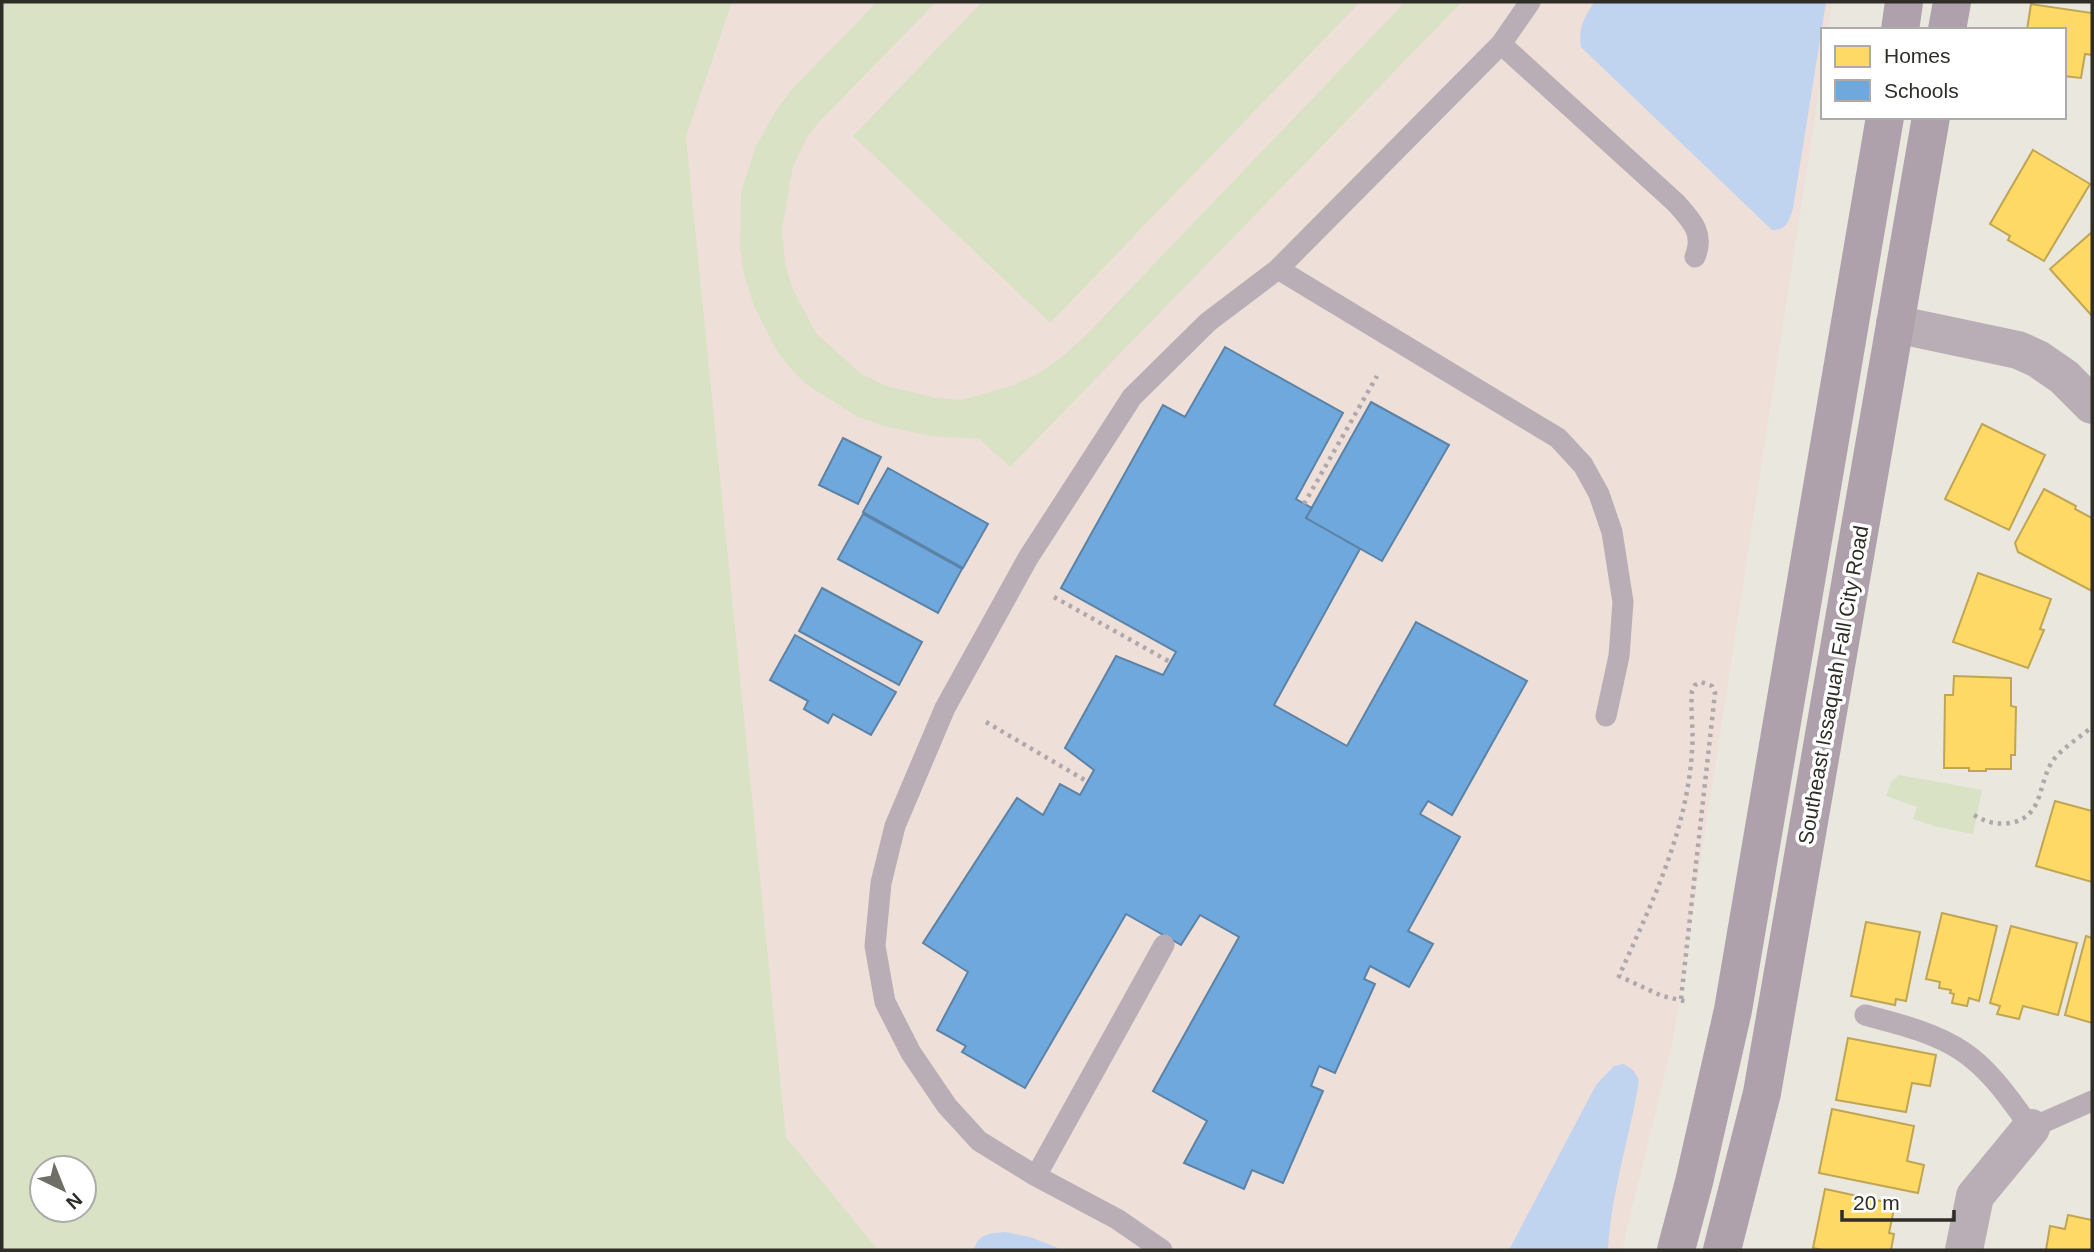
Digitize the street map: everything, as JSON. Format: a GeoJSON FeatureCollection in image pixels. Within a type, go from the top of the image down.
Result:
{"type":"FeatureCollection","features":[{"type":"Feature","properties":{"kind":"street"},"geometry":{"type":"LineString","coordinates":[[1900,28],[1904,2]]}},
{"type":"Feature","properties":{"kind":"street"},"geometry":{"type":"LineString","coordinates":[[1947,28],[1952,2]]}},
{"type":"Feature","properties":{"kind":"street","name":"Southeast Issaquah Fall City Road"},"geometry":{"type":"LineString","coordinates":[[1676,1250],[1733,1010],[1885,119]]}},
{"type":"Feature","properties":{"kind":"street","name":"Southeast Issaquah Fall City Road"},"geometry":{"type":"LineString","coordinates":[[1722,1250],[1762,1093],[1931,119]]}},
{"type":"Feature","properties":{"kind":"street"},"geometry":{"type":"LineString","coordinates":[[1895,324],[2018,350],[2038,359],[2064,377],[2092,405]]}},
{"type":"Feature","properties":{"kind":"street"},"geometry":{"type":"LineString","coordinates":[[1964,1250],[1975,1196],[2031,1128]]}},
{"type":"Feature","properties":{"kind":"lane"},"geometry":{"type":"LineString","coordinates":[[1162,1250],[1117,1219],[979,1141],[947,1105],[911,1053],[886,1002],[875,946],[881,883],[895,826],[945,708],[1028,558],[1132,397],[1208,322],[1278,268],[1501,44],[1530,2]]}},
{"type":"Feature","properties":{"kind":"lane"},"geometry":{"type":"LineString","coordinates":[[1501,44],[1676,203],[1695,226],[1699,238],[1695,257]]}},
{"type":"Feature","properties":{"kind":"lane"},"geometry":{"type":"LineString","coordinates":[[1278,268],[1558,438],[1583,465],[1599,494],[1612,532],[1623,602],[1619,656],[1606,716]]}},
{"type":"Feature","properties":{"kind":"lane"},"geometry":{"type":"LineString","coordinates":[[1036,1175],[1164,946]]}},
{"type":"Feature","properties":{"kind":"lane"},"geometry":{"type":"LineString","coordinates":[[1865,1015],[1920,1031],[1962,1050],[1983,1068],[2031,1128],[2092,1101]]}},
{"type":"Feature","properties":{"kind":"path"},"geometry":{"type":"LineString","coordinates":[[1304,504],[1377,376]]}},
{"type":"Feature","properties":{"kind":"path"},"geometry":{"type":"LineString","coordinates":[[1054,597],[1170,662]]}},
{"type":"Feature","properties":{"kind":"path"},"geometry":{"type":"LineString","coordinates":[[1681,999],[1715,693],[1712,687],[1701,682],[1695,685],[1692,691],[1692,751],[1682,817],[1655,896],[1619,976],[1662,996],[1689,1002]]}},
{"type":"Feature","properties":{"kind":"path"},"geometry":{"type":"LineString","coordinates":[[986,722],[1087,782]]}},
{"type":"Feature","properties":{"kind":"path"},"geometry":{"type":"LineString","coordinates":[[1974,815],[1987,823],[2021,821],[2031,813],[2054,759],[2092,727]]}},
{"type":"Feature","properties":{"kind":"shaded area"},"geometry":{"type":"Polygon","coordinates":[[[732,2],[1832,2],[1828,28],[1821,28],[1821,77],[1673,1040],[1622,1250],[878,1250],[786,1137],[686,136],[732,2]]]}},
{"type":"Feature","properties":{"kind":"green space"},"geometry":{"type":"Polygon","coordinates":[[[2,2],[732,2],[686,137],[786,1137],[878,1250],[2,1250],[2,2]]]}},
{"type":"Feature","properties":{"kind":"green space"},"geometry":{"type":"Polygon","coordinates":[[[877,2],[936,2],[808,136],[793,166],[782,229],[785,262],[792,288],[816,333],[861,374],[887,386],[936,398],[962,400],[1014,385],[1041,372],[1063,356],[1405,2],[1462,2],[1010,467],[979,439],[932,436],[883,426],[858,417],[807,385],[777,351],[754,306],[744,274],[740,249],[741,193],[755,148],[792,89],[877,2]]]}},
{"type":"Feature","properties":{"kind":"green space"},"geometry":{"type":"Polygon","coordinates":[[[982,2],[1360,2],[1050,323],[853,136],[982,2]]]}},
{"type":"Feature","properties":{"kind":"green space"},"geometry":{"type":"Polygon","coordinates":[[[1899,775],[1982,790],[1973,834],[1913,819],[1917,807],[1886,796],[1891,782],[1899,775]]]}},
{"type":"Feature","properties":{"kind":"water"},"geometry":{"type":"Polygon","coordinates":[[[1595,2],[1826,2],[1793,208],[1784,227],[1772,230],[1581,47],[1580,34],[1595,2]]]}},
{"type":"Feature","properties":{"kind":"water"},"geometry":{"type":"Polygon","coordinates":[[[1624,1064],[1633,1070],[1639,1080],[1613,1207],[1608,1250],[1509,1250],[1596,1085],[1614,1066],[1624,1064]]]}},
{"type":"Feature","properties":{"kind":"water"},"geometry":{"type":"Polygon","coordinates":[[[1005,1232],[1030,1237],[1063,1250],[974,1250],[982,1238],[1005,1232]]]}},
{"type":"Feature","properties":{"kind":"building: Homes"},"geometry":{"type":"Polygon","coordinates":[[[2031,4],[2092,13],[2092,55],[2085,54],[2081,78],[2066,76],[2066,28],[2027,28],[2031,4]]]}},
{"type":"Feature","properties":{"kind":"building: Homes"},"geometry":{"type":"Polygon","coordinates":[[[2033,150],[2090,184],[2044,261],[2008,240],[2010,236],[1990,224],[2033,150]]]}},
{"type":"Feature","properties":{"kind":"building: Homes"},"geometry":{"type":"Polygon","coordinates":[[[2092,232],[2092,316],[2050,269],[2092,232]]]}},
{"type":"Feature","properties":{"kind":"building: Homes"},"geometry":{"type":"Polygon","coordinates":[[[1982,424],[2045,455],[2009,530],[1945,499],[1982,424]]]}},
{"type":"Feature","properties":{"kind":"building: Homes"},"geometry":{"type":"Polygon","coordinates":[[[2044,489],[2092,518],[2092,591],[2018,552],[2015,543],[2044,489]]]}},
{"type":"Feature","properties":{"kind":"building: Homes"},"geometry":{"type":"Polygon","coordinates":[[[1978,573],[2051,599],[2040,629],[2044,630],[2028,668],[1953,642],[1978,573]]]}},
{"type":"Feature","properties":{"kind":"building: Homes"},"geometry":{"type":"Polygon","coordinates":[[[1954,676],[2011,678],[2011,706],[2016,707],[2015,755],[2011,755],[2011,769],[1969,771],[1969,768],[1944,768],[1945,695],[1953,695],[1954,676]]]}},
{"type":"Feature","properties":{"kind":"building: Homes"},"geometry":{"type":"Polygon","coordinates":[[[2055,801],[2092,811],[2092,882],[2036,866],[2055,801]]]}},
{"type":"Feature","properties":{"kind":"building: Homes"},"geometry":{"type":"Polygon","coordinates":[[[1942,913],[1997,926],[1979,1001],[1969,998],[1967,1006],[1952,1003],[1954,994],[1950,993],[1951,990],[1939,988],[1940,982],[1926,979],[1942,913]]]}},
{"type":"Feature","properties":{"kind":"building: Homes"},"geometry":{"type":"Polygon","coordinates":[[[1866,922],[1920,932],[1906,1001],[1896,999],[1895,1005],[1851,996],[1866,922]]]}},
{"type":"Feature","properties":{"kind":"building: Homes"},"geometry":{"type":"Polygon","coordinates":[[[2011,926],[2077,943],[2058,1015],[2023,1006],[2019,1019],[1997,1014],[2000,1006],[1990,1003],[2011,926]]]}},
{"type":"Feature","properties":{"kind":"building: Homes"},"geometry":{"type":"Polygon","coordinates":[[[2086,936],[2092,938],[2092,1023],[2065,1015],[2086,936]]]}},
{"type":"Feature","properties":{"kind":"building: Homes"},"geometry":{"type":"Polygon","coordinates":[[[1848,1038],[1936,1055],[1930,1086],[1912,1083],[1906,1112],[1836,1100],[1848,1038]]]}},
{"type":"Feature","properties":{"kind":"building: Homes"},"geometry":{"type":"Polygon","coordinates":[[[1832,1109],[1914,1126],[1907,1161],[1924,1165],[1918,1193],[1819,1173],[1832,1109]]]}},
{"type":"Feature","properties":{"kind":"building: Homes"},"geometry":{"type":"Polygon","coordinates":[[[1825,1189],[1895,1204],[1889,1233],[1894,1234],[1891,1250],[1813,1248],[1825,1189]]]}},
{"type":"Feature","properties":{"kind":"building: Homes"},"geometry":{"type":"Polygon","coordinates":[[[2068,1215],[2092,1220],[2092,1250],[2046,1250],[2050,1226],[2065,1229],[2068,1215]]]}},
{"type":"Feature","properties":{"kind":"building: Schools"},"geometry":{"type":"Polygon","coordinates":[[[1225,347],[1343,413],[1296,499],[1312,508],[1306,518],[1360,549],[1274,705],[1347,746],[1416,622],[1527,681],[1452,815],[1428,801],[1420,814],[1460,837],[1408,931],[1433,944],[1409,987],[1370,966],[1364,979],[1375,984],[1335,1073],[1319,1066],[1311,1086],[1323,1091],[1283,1183],[1252,1170],[1244,1189],[1184,1163],[1207,1121],[1153,1091],[1239,937],[1200,915],[1181,945],[1126,914],[1025,1088],[962,1052],[966,1046],[937,1030],[968,972],[923,943],[1017,798],[1043,815],[1060,784],[1080,795],[1094,770],[1065,748],[1116,656],[1163,675],[1176,652],[1061,588],[1163,405],[1185,417],[1225,347]]]}},
{"type":"Feature","properties":{"kind":"building: Schools"},"geometry":{"type":"Polygon","coordinates":[[[1371,402],[1449,445],[1382,561],[1306,518],[1371,402]]]}},
{"type":"Feature","properties":{"kind":"building: Schools"},"geometry":{"type":"Polygon","coordinates":[[[843,438],[881,457],[858,504],[819,485],[843,438]]]}},
{"type":"Feature","properties":{"kind":"building: Schools"},"geometry":{"type":"Polygon","coordinates":[[[888,468],[988,524],[963,568],[863,512],[888,468]]]}},
{"type":"Feature","properties":{"kind":"building: Schools"},"geometry":{"type":"Polygon","coordinates":[[[863,514],[962,569],[938,613],[838,559],[863,514]]]}},
{"type":"Feature","properties":{"kind":"building: Schools"},"geometry":{"type":"Polygon","coordinates":[[[822,588],[922,642],[899,685],[799,631],[822,588]]]}},
{"type":"Feature","properties":{"kind":"building: Schools"},"geometry":{"type":"Polygon","coordinates":[[[795,635],[896,692],[871,735],[833,714],[828,723],[804,709],[808,701],[770,680],[795,635]]]}}]}
